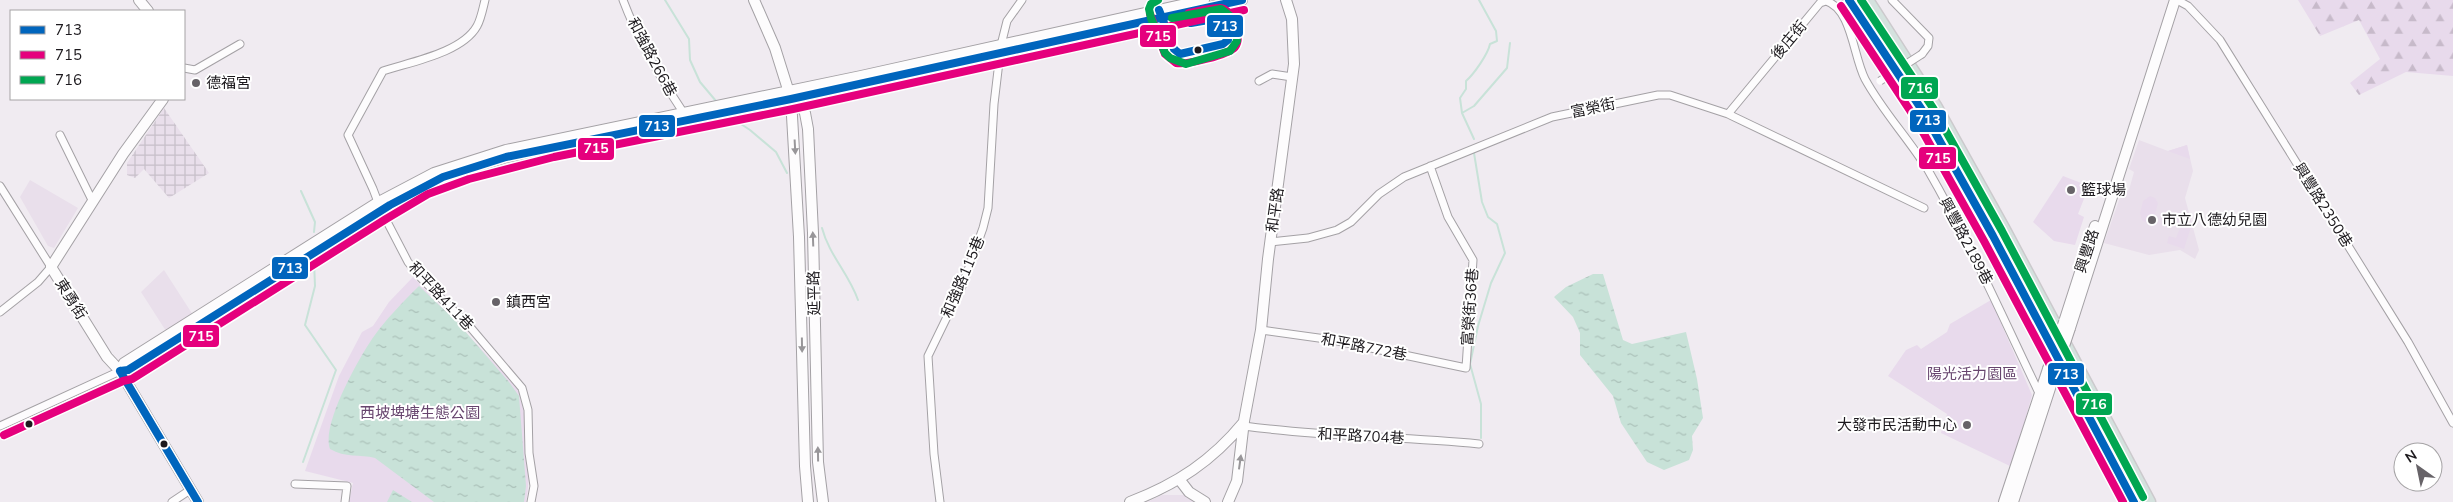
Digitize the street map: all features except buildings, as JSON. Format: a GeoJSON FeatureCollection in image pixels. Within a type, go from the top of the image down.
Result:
{"type":"FeatureCollection","features":[{"type":"Feature","properties":{"kind":"highway"},"geometry":{"type":"LineString","coordinates":[[1849,0],[1928,121],[2066,370],[2134,502]]}},
{"type":"Feature","properties":{"kind":"highway"},"geometry":{"type":"LineString","coordinates":[[1868,0],[1954,139],[2149,502]]}},
{"type":"Feature","properties":{"kind":"street"},"geometry":{"type":"LineString","coordinates":[[139,0],[147,10]]}},
{"type":"Feature","properties":{"kind":"street","name":"和平路411巷"},"geometry":{"type":"LineString","coordinates":[[485,0],[478,25],[472,32],[446,51],[383,71],[348,135],[373,189],[379,207],[408,262],[421,278],[471,328],[522,388],[528,410],[529,453],[534,486],[531,502]]}},
{"type":"Feature","properties":{"kind":"street","name":"和強路266巷"},"geometry":{"type":"LineString","coordinates":[[623,0],[632,25],[658,74],[684,116]]}},
{"type":"Feature","properties":{"kind":"street","name":"延平路"},"geometry":{"type":"LineString","coordinates":[[754,0],[793,95],[805,113],[809,141],[818,462],[823,502]]}},
{"type":"Feature","properties":{"kind":"street","name":"和強路115巷"},"geometry":{"type":"LineString","coordinates":[[940,502],[934,454],[928,356],[963,284],[988,208],[994,104],[1001,49],[1007,21],[1022,0]]}},
{"type":"Feature","properties":{"kind":"street"},"geometry":{"type":"LineString","coordinates":[[1001,49],[1204,0]]}},
{"type":"Feature","properties":{"kind":"street"},"geometry":{"type":"LineString","coordinates":[[0,426],[120,371],[128,370],[379,207],[424,185],[466,169],[684,116],[793,95],[1001,49],[1242,0]]}},
{"type":"Feature","properties":{"kind":"street"},"geometry":{"type":"LineString","coordinates":[[1870,87],[1922,54],[1928,46],[1929,38],[1892,0]]}},
{"type":"Feature","properties":{"kind":"street","name":"興豐路"},"geometry":{"type":"LineString","coordinates":[[2067,325],[2170,0]]}},
{"type":"Feature","properties":{"kind":"street","name":"興豐路"},"geometry":{"type":"LineString","coordinates":[[2004,502],[2040,394],[2051,372],[2176,0]]}},
{"type":"Feature","properties":{"kind":"street","name":"興豐路2350巷"},"geometry":{"type":"LineString","coordinates":[[2176,0],[2188,6],[2220,40],[2408,342],[2453,423]]}},
{"type":"Feature","properties":{"kind":"street","name":"後庄街"},"geometry":{"type":"LineString","coordinates":[[1728,114],[1820,3],[1826,1],[1834,3],[1841,11],[1860,70],[1870,87]]}},
{"type":"Feature","properties":{"kind":"street","name":"和平路"},"geometry":{"type":"LineString","coordinates":[[1228,502],[1236,481],[1244,423],[1261,330],[1270,242],[1292,76],[1294,40],[1289,2]]}},
{"type":"Feature","properties":{"kind":"street"},"geometry":{"type":"LineString","coordinates":[[185,68],[195,70],[240,44]]}},
{"type":"Feature","properties":{"kind":"street"},"geometry":{"type":"LineString","coordinates":[[1259,81],[1272,74],[1292,76]]}},
{"type":"Feature","properties":{"kind":"street","name":"興豐路2189巷"},"geometry":{"type":"LineString","coordinates":[[1870,87],[1927,168],[1991,289],[2045,405]]}},
{"type":"Feature","properties":{"kind":"street","name":"延平路"},"geometry":{"type":"LineString","coordinates":[[793,95],[805,466],[808,502]]}},
{"type":"Feature","properties":{"kind":"street","name":"富榮街"},"geometry":{"type":"LineString","coordinates":[[1270,242],[1308,238],[1337,230],[1351,222],[1391,186],[1404,177],[1552,117],[1658,95],[1670,95],[1728,114],[1924,208]]}},
{"type":"Feature","properties":{"kind":"street","name":"東勇街"},"geometry":{"type":"LineString","coordinates":[[162,100],[92,202],[51,267],[107,357],[120,371],[198,502]]}},
{"type":"Feature","properties":{"kind":"street"},"geometry":{"type":"LineString","coordinates":[[60,135],[92,202]]}},
{"type":"Feature","properties":{"kind":"street","name":"富榮街36巷"},"geometry":{"type":"LineString","coordinates":[[1430,166],[1448,217],[1473,260],[1466,368]]}},
{"type":"Feature","properties":{"kind":"street"},"geometry":{"type":"LineString","coordinates":[[0,186],[51,267],[38,282],[1,309]]}},
{"type":"Feature","properties":{"kind":"street","name":"和平路772巷"},"geometry":{"type":"LineString","coordinates":[[1261,330],[1333,340],[1466,368]]}},
{"type":"Feature","properties":{"kind":"street","name":"興豐路"},"geometry":{"type":"LineString","coordinates":[[2013,502],[2045,405],[2051,372]]}},
{"type":"Feature","properties":{"kind":"street"},"geometry":{"type":"LineString","coordinates":[[1130,502],[1179,479],[1215,454],[1244,423]]}},
{"type":"Feature","properties":{"kind":"street","name":"和平路704巷"},"geometry":{"type":"LineString","coordinates":[[1244,423],[1332,435],[1424,439],[1479,444]]}},
{"type":"Feature","properties":{"kind":"street"},"geometry":{"type":"LineString","coordinates":[[1179,479],[1189,492],[1205,502]]}},
{"type":"Feature","properties":{"kind":"street"},"geometry":{"type":"LineString","coordinates":[[295,484],[347,486],[345,502]]}},
{"type":"Feature","properties":{"kind":"street"},"geometry":{"type":"LineString","coordinates":[[172,502],[190,490]]}},
{"type":"Feature","properties":{"kind":"shaded area"},"geometry":{"type":"Polygon","coordinates":[[[164,108],[209,173],[169,198],[144,169],[135,178],[127,175],[127,163],[164,108]]]}},
{"type":"Feature","properties":{"kind":"shaded area","name":"市立八德幼兒園"},"geometry":{"type":"Polygon","coordinates":[[[2139,140],[2168,151],[2187,145],[2193,171],[2185,198],[2199,250],[2195,259],[2180,250],[2149,255],[2104,243],[2123,189],[2129,190],[2134,172],[2129,169],[2139,140]]]}},
{"type":"Feature","properties":{"kind":"shaded area"},"geometry":{"type":"Polygon","coordinates":[[[30,180],[78,208],[54,248],[48,246],[20,197],[30,180]]]}},
{"type":"Feature","properties":{"kind":"shaded area"},"geometry":{"type":"Polygon","coordinates":[[[164,270],[193,315],[166,331],[141,292],[164,270]]]}},
{"type":"Feature","properties":{"kind":"shaded area"},"geometry":{"type":"Polygon","coordinates":[[[1162,495],[1185,495],[1195,502],[1147,502],[1162,495]]]}},
{"type":"Feature","properties":{"kind":"green space"},"geometry":{"type":"Polygon","coordinates":[[[2298,0],[2453,0],[2453,76],[2406,72],[2359,95],[2350,83],[2380,59],[2359,20],[2320,36],[2298,0]]]}},
{"type":"Feature","properties":{"kind":"green space"},"geometry":{"type":"Polygon","coordinates":[[[2187,145],[2190,159],[2168,151],[2187,145]]]}},
{"type":"Feature","properties":{"kind":"green space"},"geometry":{"type":"Polygon","coordinates":[[[2063,176],[2089,186],[2078,214],[2084,217],[2075,245],[2054,241],[2033,222],[2063,176]]]}},
{"type":"Feature","properties":{"kind":"green space"},"geometry":{"type":"Polygon","coordinates":[[[2150,196],[2155,198],[2158,203],[2154,218],[2147,223],[2142,220],[2140,213],[2143,201],[2150,196]]]}},
{"type":"Feature","properties":{"kind":"green space"},"geometry":{"type":"Polygon","coordinates":[[[2182,223],[2191,227],[2184,249],[2167,243],[2169,236],[2176,238],[2182,223]]]}},
{"type":"Feature","properties":{"kind":"green space","name":"西坡埤塘生態公園"},"geometry":{"type":"Polygon","coordinates":[[[413,277],[517,387],[524,413],[528,444],[529,475],[526,502],[349,502],[353,483],[305,471],[339,376],[362,332],[373,326],[389,302],[413,277]]]}},
{"type":"Feature","properties":{"kind":"green space","name":"陽光活力園區"},"geometry":{"type":"Polygon","coordinates":[[[1991,300],[2032,395],[2012,467],[1941,433],[1947,414],[1888,376],[1906,350],[1917,345],[1921,349],[1947,332],[1950,324],[1991,300]]]}},
{"type":"Feature","properties":{"kind":"water"},"geometry":{"type":"Polygon","coordinates":[[[1593,274],[1603,274],[1623,340],[1632,344],[1686,332],[1697,379],[1703,418],[1692,436],[1693,450],[1689,460],[1664,470],[1647,462],[1621,423],[1613,396],[1580,355],[1580,333],[1573,317],[1554,297],[1566,287],[1593,274]]]}},
{"type":"Feature","properties":{"kind":"water","name":"西坡埤塘生態公園"},"geometry":{"type":"Polygon","coordinates":[[[419,286],[457,322],[519,396],[526,486],[524,502],[434,502],[375,458],[341,454],[330,449],[329,438],[336,409],[358,362],[383,325],[419,286]]]}},
{"type":"Feature","properties":{"kind":"water"},"geometry":{"type":"Polygon","coordinates":[[[393,490],[412,502],[387,502],[393,490]]]}},
{"type":"Feature","properties":{"kind":"waterway"},"geometry":{"type":"LineString","coordinates":[[665,0],[689,39],[690,60],[700,82],[716,101]]}},
{"type":"Feature","properties":{"kind":"waterway"},"geometry":{"type":"LineString","coordinates":[[1474,139],[1462,113],[1460,98],[1466,89],[1466,81],[1480,64],[1490,44],[1497,41],[1496,31],[1479,0]]}},
{"type":"Feature","properties":{"kind":"waterway"},"geometry":{"type":"LineString","coordinates":[[1462,113],[1474,106],[1507,68],[1510,43]]}},
{"type":"Feature","properties":{"kind":"waterway"},"geometry":{"type":"LineString","coordinates":[[729,116],[750,130],[776,152],[787,173]]}},
{"type":"Feature","properties":{"kind":"waterway"},"geometry":{"type":"LineString","coordinates":[[1474,153],[1482,202],[1488,217],[1497,224],[1505,253],[1491,283],[1478,326],[1470,364],[1481,404],[1481,438]]}},
{"type":"Feature","properties":{"kind":"waterway"},"geometry":{"type":"LineString","coordinates":[[301,191],[315,222],[314,232]]}},
{"type":"Feature","properties":{"kind":"waterway"},"geometry":{"type":"LineString","coordinates":[[822,228],[829,247],[850,282],[858,300]]}},
{"type":"Feature","properties":{"kind":"waterway"},"geometry":{"type":"LineString","coordinates":[[303,462],[336,370],[305,325],[315,286],[314,261]]}},
{"type":"Feature","properties":{"kind":"transit line","name":"716"},"geometry":{"type":"LineString","coordinates":[[1158,0],[1151,4],[1149,9],[1165,53],[1170,58],[1186,64],[1230,51],[1237,41],[1234,19],[1221,9],[1172,18]]}},
{"type":"Feature","properties":{"kind":"transit line","name":"713"},"geometry":{"type":"LineString","coordinates":[[120,371],[128,370],[390,205],[443,177],[506,157],[791,99],[1242,0]]}},
{"type":"Feature","properties":{"kind":"transit line","name":"713"},"geometry":{"type":"LineString","coordinates":[[1849,0],[1924,113],[1993,236],[2134,502]]}},
{"type":"Feature","properties":{"kind":"transit line","name":"716"},"geometry":{"type":"LineString","coordinates":[[1861,0],[1933,108],[2002,231],[2143,497]]}},
{"type":"Feature","properties":{"kind":"transit line","name":"715"},"geometry":{"type":"LineString","coordinates":[[1841,6],[1915,118],[1984,241],[2123,502]]}},
{"type":"Feature","properties":{"kind":"transit line","name":"715"},"geometry":{"type":"LineString","coordinates":[[1150,14],[1165,54],[1176,63],[1207,59],[1235,47],[1238,37],[1237,31],[1233,18],[1225,10],[1212,8],[1189,13]]}},
{"type":"Feature","properties":{"kind":"transit line","name":"713"},"geometry":{"type":"LineString","coordinates":[[1159,10],[1174,49],[1180,54],[1223,44],[1228,40],[1225,24],[1220,18],[1191,23]]}},
{"type":"Feature","properties":{"kind":"transit line","name":"715"},"geometry":{"type":"LineString","coordinates":[[4,435],[123,381],[132,379],[428,194],[469,179],[554,157],[793,109],[1244,10]]}},
{"type":"Feature","properties":{"kind":"transit line","name":"713"},"geometry":{"type":"LineString","coordinates":[[120,371],[198,502]]}},
{"type":"Feature","properties":{"kind":"place","name":"德福宮"},"geometry":{"type":"Point","coordinates":[196,83]}},
{"type":"Feature","properties":{"kind":"place","name":"籃球場"},"geometry":{"type":"Point","coordinates":[2071,190]}},
{"type":"Feature","properties":{"kind":"place","name":"市立八德幼兒園"},"geometry":{"type":"Point","coordinates":[2152,220]}},
{"type":"Feature","properties":{"kind":"place","name":"鎮西宮"},"geometry":{"type":"Point","coordinates":[496,302]}},
{"type":"Feature","properties":{"kind":"place","name":"大發市民活動中心"},"geometry":{"type":"Point","coordinates":[1967,425]}}]}
